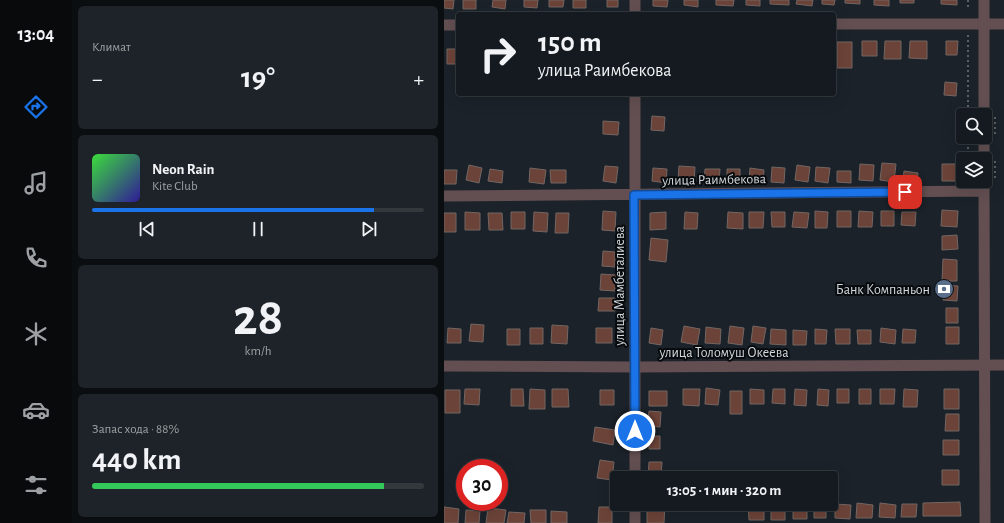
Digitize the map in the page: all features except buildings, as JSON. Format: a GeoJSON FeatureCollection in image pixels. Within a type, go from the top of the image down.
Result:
{"type":"FeatureCollection","features":[{"type":"Feature","properties":{"kind":"street"},"geometry":{"type":"LineString","coordinates":[[635,12],[636,0]]}},
{"type":"Feature","properties":{"kind":"street"},"geometry":{"type":"LineString","coordinates":[[984,0],[989,108]]}},
{"type":"Feature","properties":{"kind":"street"},"geometry":{"type":"LineString","coordinates":[[836,24],[1004,24]]}},
{"type":"Feature","properties":{"kind":"street"},"geometry":{"type":"LineString","coordinates":[[444,25],[456,25]]}},
{"type":"Feature","properties":{"kind":"street","name":"улица Мамбеталиева"},"geometry":{"type":"LineString","coordinates":[[635,96],[635,471]]}},
{"type":"Feature","properties":{"kind":"street","name":"улица Раимбекова"},"geometry":{"type":"LineString","coordinates":[[444,196],[634,195],[956,187]]}},
{"type":"Feature","properties":{"kind":"street"},"geometry":{"type":"LineString","coordinates":[[984,188],[985,523]]}},
{"type":"Feature","properties":{"kind":"street","name":"улица Толомуш Океева"},"geometry":{"type":"LineString","coordinates":[[444,366],[635,367],[1004,365]]}},
{"type":"Feature","properties":{"kind":"street"},"geometry":{"type":"LineString","coordinates":[[635,511],[635,523]]}},
{"type":"Feature","properties":{"kind":"path"},"geometry":{"type":"LineString","coordinates":[[968,0],[968,8]]}},
{"type":"Feature","properties":{"kind":"path"},"geometry":{"type":"LineString","coordinates":[[968,35],[968,108]]}},
{"type":"Feature","properties":{"kind":"path"},"geometry":{"type":"LineString","coordinates":[[995,155],[995,186]]}},
{"type":"Feature","properties":{"kind":"place","name":"Банк Компаньон"},"geometry":{"type":"Point","coordinates":[944,289]}},
{"type":"Feature","properties":{"kind":"route"},"geometry":{"type":"LineString","coordinates":[[635,431],[634,195],[905,192]]}}]}
